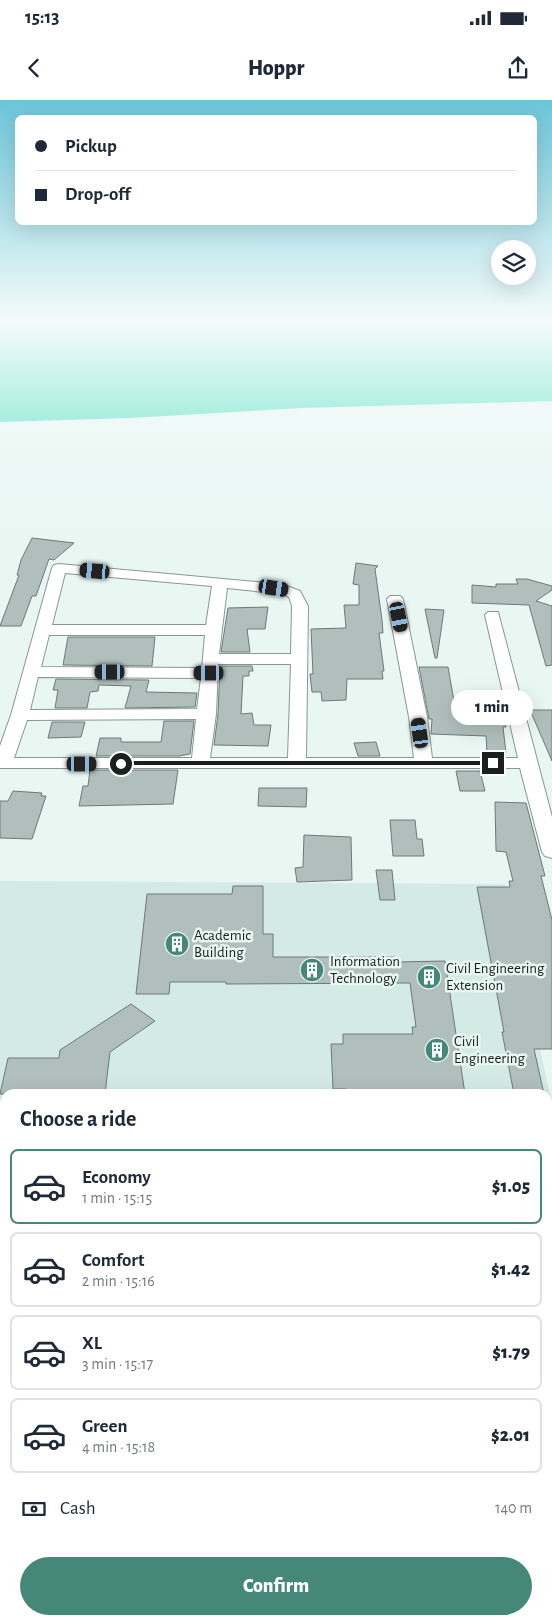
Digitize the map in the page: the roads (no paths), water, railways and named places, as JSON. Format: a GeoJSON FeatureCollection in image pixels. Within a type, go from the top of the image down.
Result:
{"type":"FeatureCollection","features":[{"type":"Feature","properties":{"kind":"street"},"geometry":{"type":"LineString","coordinates":[[297,764],[300,606],[295,594],[280,589],[220,582],[59,568],[20,715],[2,763],[200,764],[297,764],[424,764],[528,763]]}},
{"type":"Feature","properties":{"kind":"street"},"geometry":{"type":"LineString","coordinates":[[200,764],[206,714],[212,630],[220,582]]}},
{"type":"Feature","properties":{"kind":"street"},"geometry":{"type":"LineString","coordinates":[[395,599],[418,718],[424,764]]}},
{"type":"Feature","properties":{"kind":"street"},"geometry":{"type":"LineString","coordinates":[[493,615],[528,763],[543,786],[552,852]]}},
{"type":"Feature","properties":{"kind":"street"},"geometry":{"type":"LineString","coordinates":[[42,630],[212,630]]}},
{"type":"Feature","properties":{"kind":"street"},"geometry":{"type":"LineString","coordinates":[[31,672],[210,666],[300,659]]}},
{"type":"Feature","properties":{"kind":"street"},"geometry":{"type":"LineString","coordinates":[[20,715],[206,714]]}},
{"type":"Feature","properties":{"kind":"place","name":"Academic Building"},"geometry":{"type":"Point","coordinates":[177,944]}},
{"type":"Feature","properties":{"kind":"place","name":"Information Technology"},"geometry":{"type":"Point","coordinates":[312,970]}},
{"type":"Feature","properties":{"kind":"place","name":"Civil Engineering Extension"},"geometry":{"type":"Point","coordinates":[429,977]}},
{"type":"Feature","properties":{"kind":"place","name":"Civil Engineering"},"geometry":{"type":"Point","coordinates":[437,1050]}}]}
